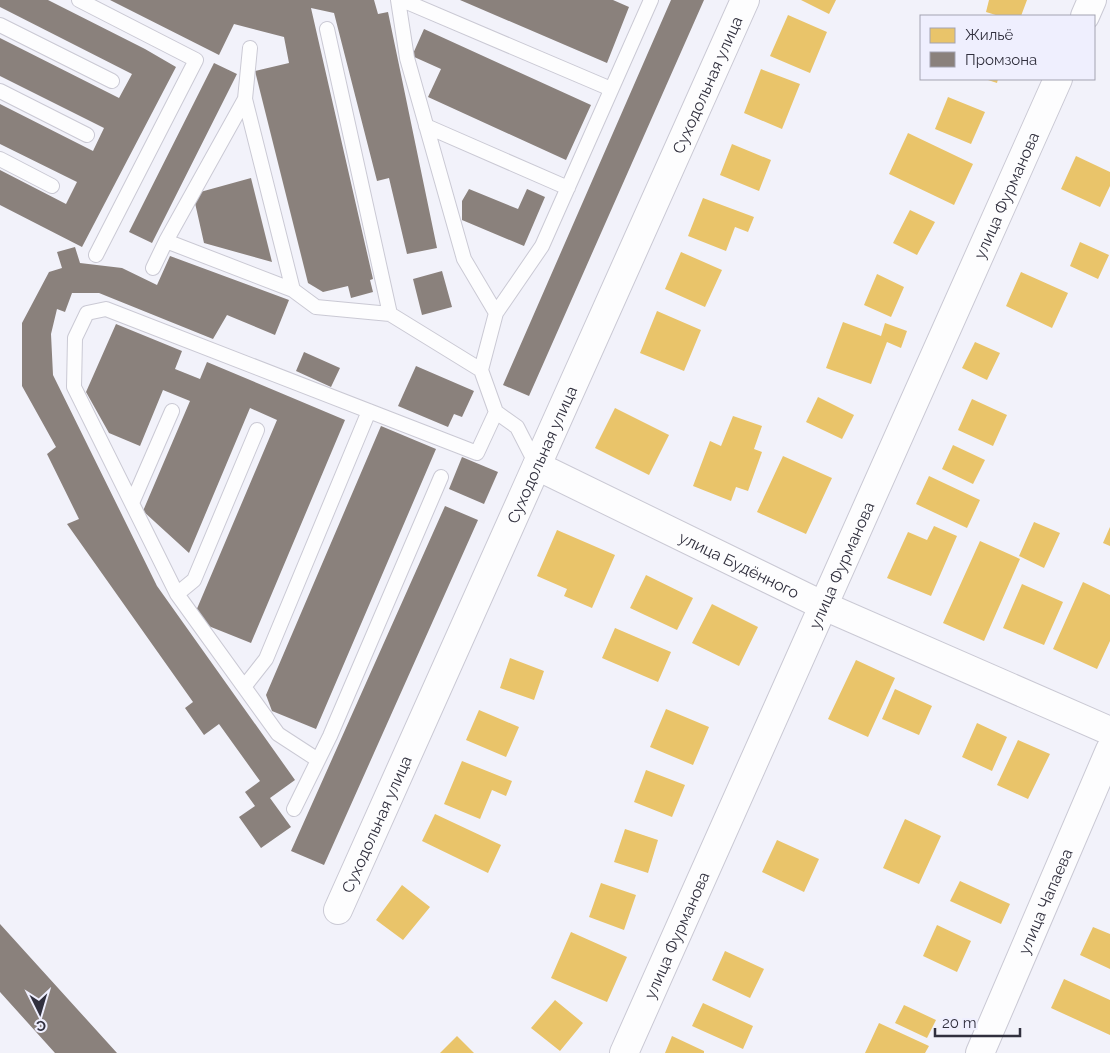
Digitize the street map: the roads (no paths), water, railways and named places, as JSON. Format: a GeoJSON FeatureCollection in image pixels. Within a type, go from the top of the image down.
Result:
{"type":"FeatureCollection","features":[{"type":"Feature","properties":{"kind":"street","name":"Суходольная улица"},"geometry":{"type":"LineString","coordinates":[[338,910],[745,0]]}},
{"type":"Feature","properties":{"kind":"street"},"geometry":{"type":"LineString","coordinates":[[1085,15],[1092,0]]}},
{"type":"Feature","properties":{"kind":"street","name":"улица Фурманова"},"geometry":{"type":"LineString","coordinates":[[624,1053],[1058,80]]}},
{"type":"Feature","properties":{"kind":"street","name":"улица Будённого"},"geometry":{"type":"LineString","coordinates":[[536,466],[824,606],[1110,731]]}},
{"type":"Feature","properties":{"kind":"street","name":"улица Чапаева"},"geometry":{"type":"LineString","coordinates":[[980,1053],[1110,750]]}},
{"type":"Feature","properties":{"kind":"lane"},"geometry":{"type":"LineString","coordinates":[[79,0],[196,60],[96,255]]}},
{"type":"Feature","properties":{"kind":"lane"},"geometry":{"type":"LineString","coordinates":[[398,0],[407,58],[464,259],[496,313]]}},
{"type":"Feature","properties":{"kind":"lane"},"geometry":{"type":"LineString","coordinates":[[402,0],[611,89]]}},
{"type":"Feature","properties":{"kind":"lane"},"geometry":{"type":"LineString","coordinates":[[536,466],[517,427],[496,412],[481,370],[496,313],[542,246],[651,0]]}},
{"type":"Feature","properties":{"kind":"lane"},"geometry":{"type":"LineString","coordinates":[[0,26],[112,81]]}},
{"type":"Feature","properties":{"kind":"lane"},"geometry":{"type":"LineString","coordinates":[[327,29],[390,314]]}},
{"type":"Feature","properties":{"kind":"lane"},"geometry":{"type":"LineString","coordinates":[[250,48],[245,99],[293,290]]}},
{"type":"Feature","properties":{"kind":"lane"},"geometry":{"type":"LineString","coordinates":[[0,91],[87,135]]}},
{"type":"Feature","properties":{"kind":"lane"},"geometry":{"type":"LineString","coordinates":[[153,268],[166,240],[245,99]]}},
{"type":"Feature","properties":{"kind":"lane"},"geometry":{"type":"LineString","coordinates":[[426,126],[568,188]]}},
{"type":"Feature","properties":{"kind":"lane"},"geometry":{"type":"LineString","coordinates":[[0,160],[52,186]]}},
{"type":"Feature","properties":{"kind":"lane"},"geometry":{"type":"LineString","coordinates":[[166,240],[293,290],[316,307],[390,314],[481,370]]}},
{"type":"Feature","properties":{"kind":"lane"},"geometry":{"type":"LineString","coordinates":[[318,760],[278,734],[177,594],[74,387],[74,338],[87,313],[106,309],[477,453],[496,412]]}},
{"type":"Feature","properties":{"kind":"lane"},"geometry":{"type":"LineString","coordinates":[[132,504],[172,411]]}},
{"type":"Feature","properties":{"kind":"lane"},"geometry":{"type":"LineString","coordinates":[[244,687],[266,659],[368,411]]}},
{"type":"Feature","properties":{"kind":"lane"},"geometry":{"type":"LineString","coordinates":[[177,594],[194,580],[257,430]]}},
{"type":"Feature","properties":{"kind":"lane"},"geometry":{"type":"LineString","coordinates":[[294,809],[330,736],[441,477]]}}]}
